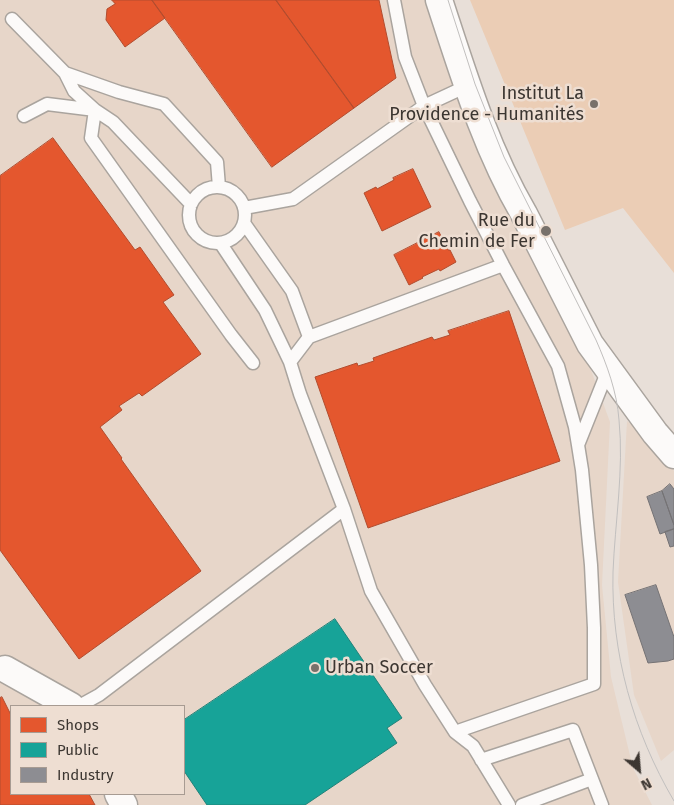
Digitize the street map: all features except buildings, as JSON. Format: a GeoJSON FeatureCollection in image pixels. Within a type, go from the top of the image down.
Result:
{"type":"FeatureCollection","features":[{"type":"Feature","properties":{"kind":"street"},"geometry":{"type":"LineString","coordinates":[[439,0],[486,135],[513,195],[590,344],[655,433],[674,455]]}},
{"type":"Feature","properties":{"kind":"street"},"geometry":{"type":"LineString","coordinates":[[5,669],[70,705]]}},
{"type":"Feature","properties":{"kind":"lane"},"geometry":{"type":"LineString","coordinates":[[394,0],[405,57],[424,106],[502,265],[558,366],[575,427],[578,445],[591,565],[594,684],[455,732]]}},
{"type":"Feature","properties":{"kind":"lane"},"geometry":{"type":"LineString","coordinates":[[12,20],[65,73],[74,91],[95,110],[113,122],[191,204]]}},
{"type":"Feature","properties":{"kind":"lane"},"geometry":{"type":"LineString","coordinates":[[65,73],[119,92],[164,104],[217,162],[219,187]]}},
{"type":"Feature","properties":{"kind":"lane"},"geometry":{"type":"LineString","coordinates":[[244,208],[293,199],[424,106],[468,86]]}},
{"type":"Feature","properties":{"kind":"lane"},"geometry":{"type":"LineString","coordinates":[[24,116],[47,104],[95,110]]}},
{"type":"Feature","properties":{"kind":"lane"},"geometry":{"type":"LineString","coordinates":[[95,110],[91,138],[253,363]]}},
{"type":"Feature","properties":{"kind":"lane"},"geometry":{"type":"LineString","coordinates":[[210,187],[219,187],[226,188],[238,196],[244,208],[244,223],[236,236],[229,241],[221,244],[212,244],[197,236],[188,221],[188,212],[196,196],[202,191],[210,187]]}},
{"type":"Feature","properties":{"kind":"lane"},"geometry":{"type":"LineString","coordinates":[[244,223],[292,290],[309,337]]}},
{"type":"Feature","properties":{"kind":"lane"},"geometry":{"type":"LineString","coordinates":[[221,244],[265,310],[290,362],[300,394],[344,509],[371,592],[425,685],[455,732],[473,746],[509,805]]}},
{"type":"Feature","properties":{"kind":"lane"},"geometry":{"type":"LineString","coordinates":[[290,362],[309,337],[502,265]]}},
{"type":"Feature","properties":{"kind":"lane"},"geometry":{"type":"LineString","coordinates":[[578,445],[608,370]]}},
{"type":"Feature","properties":{"kind":"lane"},"geometry":{"type":"LineString","coordinates":[[81,705],[99,694],[344,509]]}},
{"type":"Feature","properties":{"kind":"lane"},"geometry":{"type":"LineString","coordinates":[[481,760],[573,730],[602,805]]}},
{"type":"Feature","properties":{"kind":"lane"},"geometry":{"type":"LineString","coordinates":[[522,805],[592,779]]}},
{"type":"Feature","properties":{"kind":"shaded area"},"geometry":{"type":"Polygon","coordinates":[[[0,0],[429,0],[588,362],[610,422],[602,585],[611,677],[633,768],[652,805],[0,805],[0,0]]]}},
{"type":"Feature","properties":{"kind":"shaded area","name":"Institut La Providence - Humanités"},"geometry":{"type":"Polygon","coordinates":[[[470,0],[674,0],[674,273],[623,208],[565,230],[470,0]]]}},
{"type":"Feature","properties":{"kind":"shaded area"},"geometry":{"type":"Polygon","coordinates":[[[627,421],[646,436],[674,471],[674,750],[661,761],[634,695],[618,582],[627,421]]]}},
{"type":"Feature","properties":{"kind":"tram line"},"geometry":{"type":"LineString","coordinates":[[448,0],[475,84],[504,157],[596,340],[614,389],[620,439],[619,496],[613,572],[616,632],[627,691],[636,719],[647,747],[674,801]]}},
{"type":"Feature","properties":{"kind":"place","name":"Institut La Providence - Humanités"},"geometry":{"type":"Point","coordinates":[594,104]}},
{"type":"Feature","properties":{"kind":"place","name":"Rue du Chemin de Fer"},"geometry":{"type":"Point","coordinates":[546,231]}},
{"type":"Feature","properties":{"kind":"place","name":"Urban Soccer"},"geometry":{"type":"Point","coordinates":[315,668]}}]}
